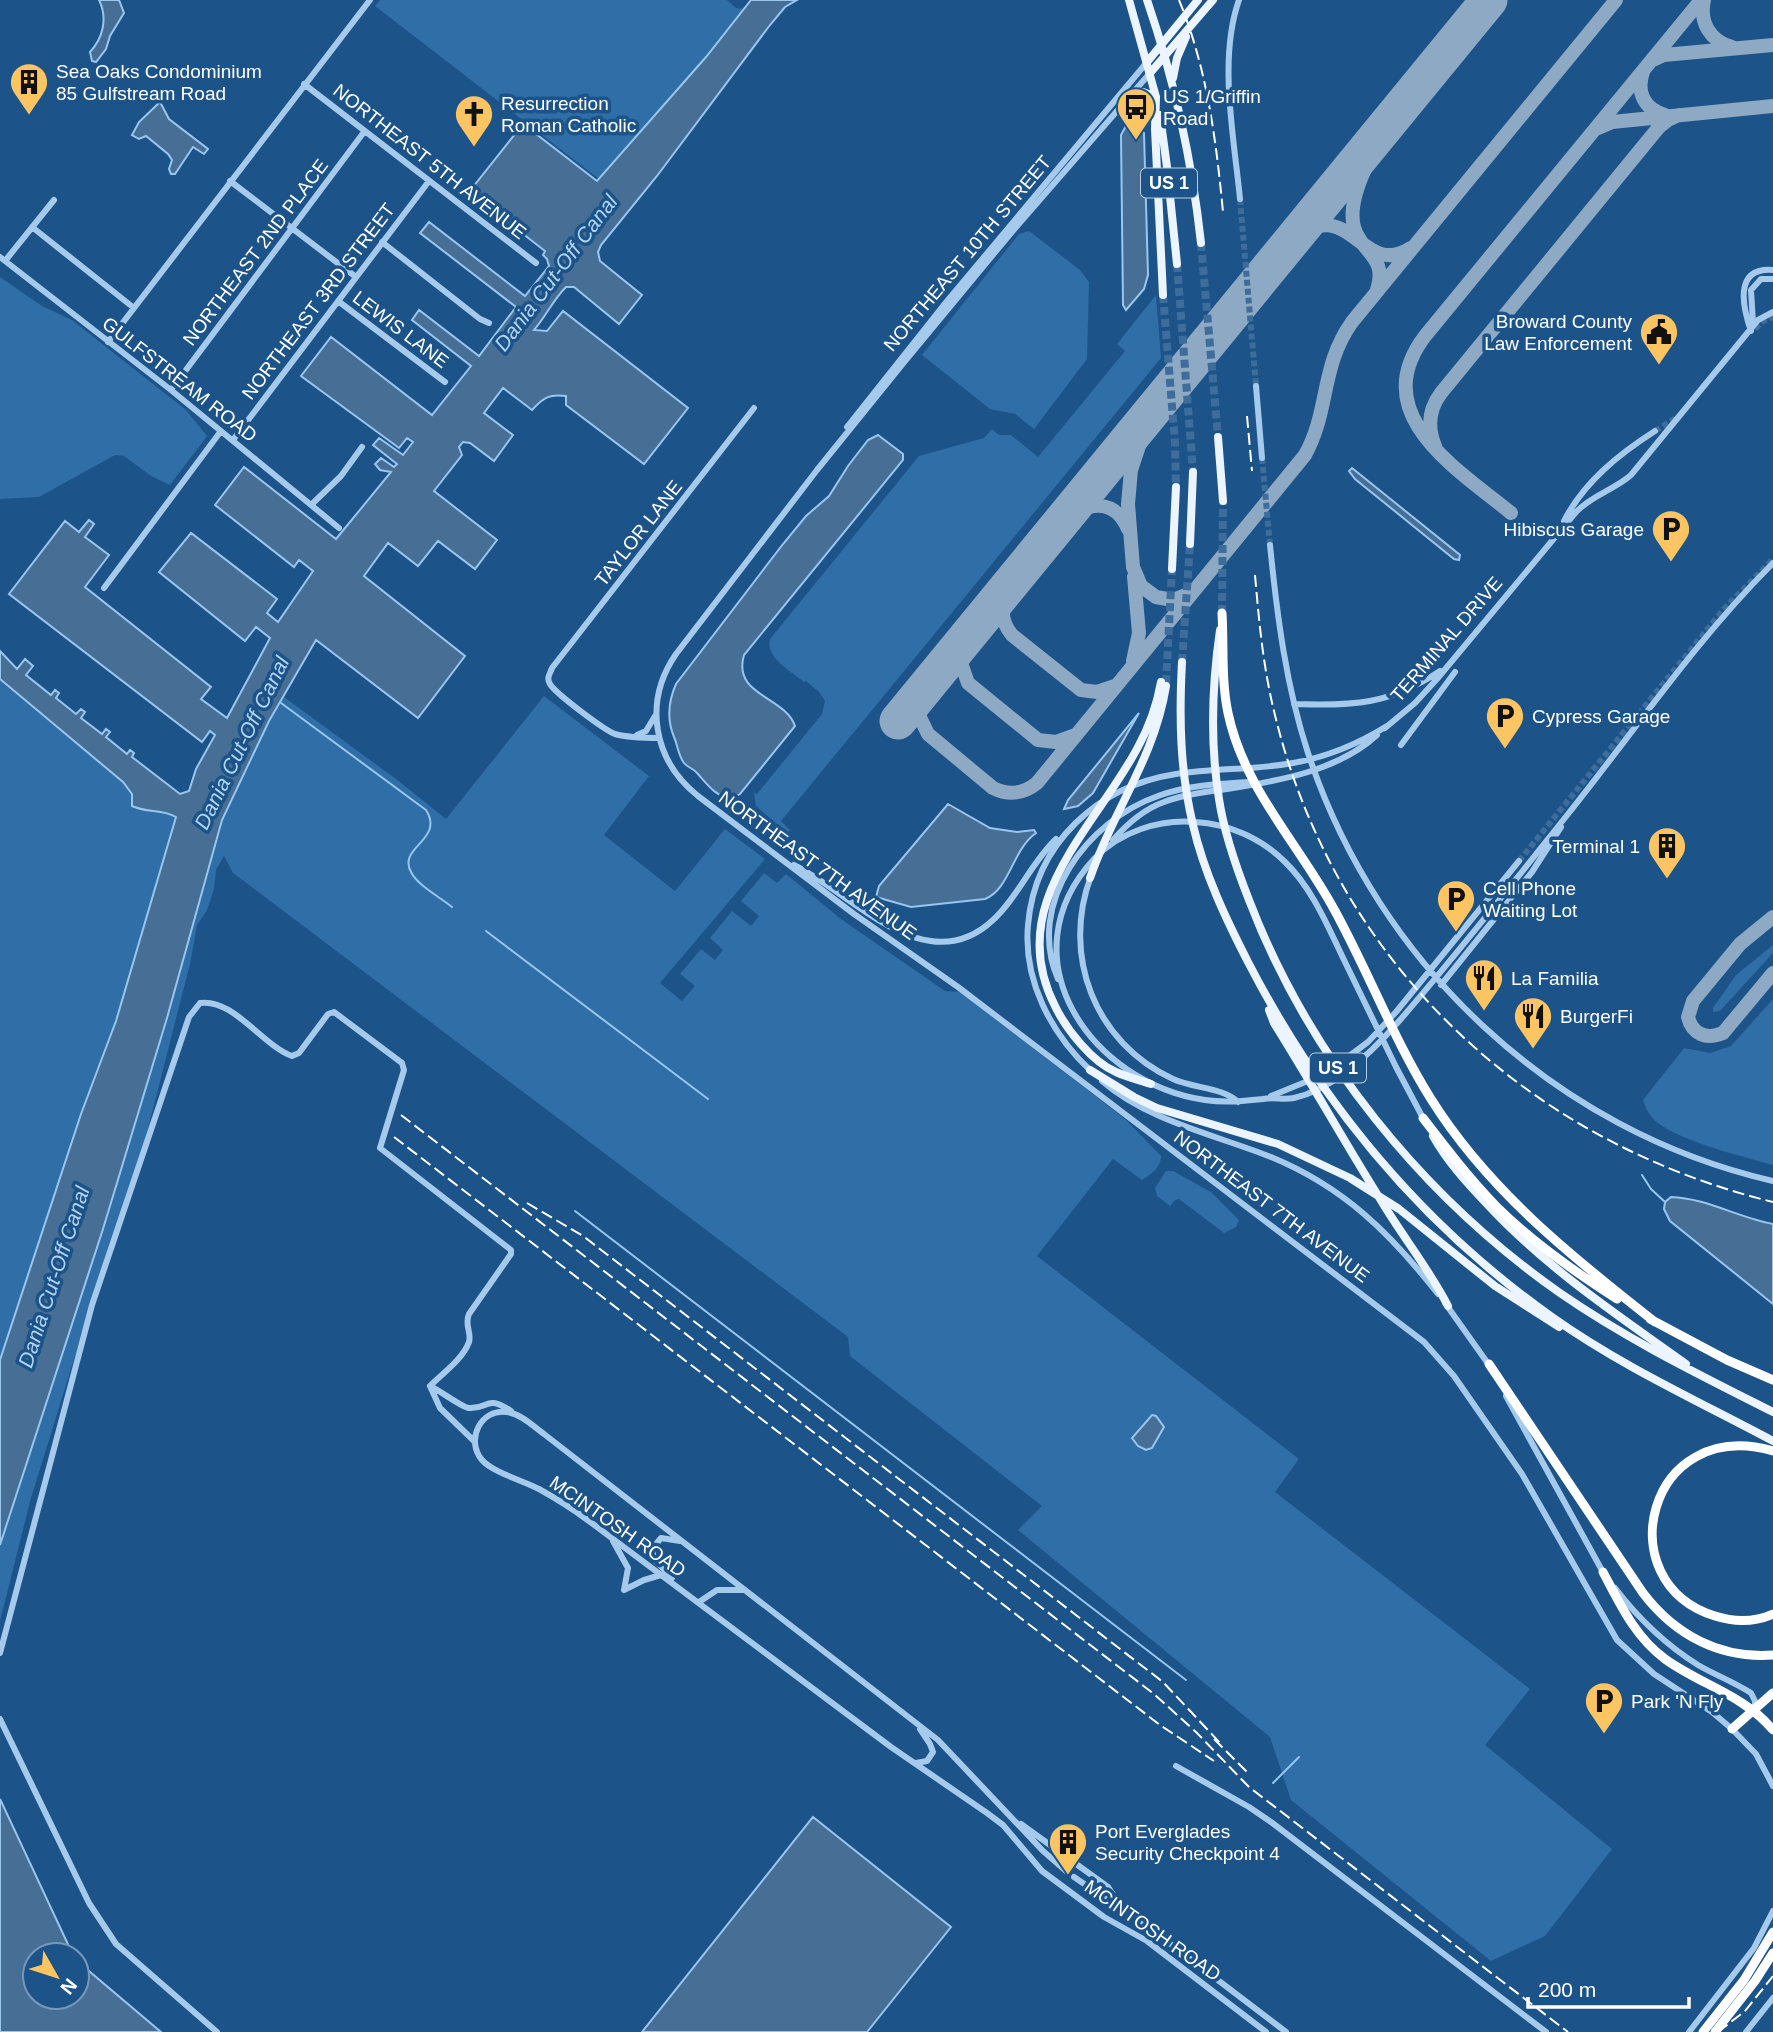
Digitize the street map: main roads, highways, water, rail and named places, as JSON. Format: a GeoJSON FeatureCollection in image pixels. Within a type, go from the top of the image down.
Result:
{"type":"FeatureCollection","features":[{"type":"Feature","properties":{"kind":"highway"},"geometry":{"type":"LineString","coordinates":[[1222,613],[1225,699],[1244,765],[1264,801],[1331,904],[1426,1091],[1466,1147],[1521,1209],[1565,1250],[1655,1322]]}},
{"type":"Feature","properties":{"kind":"highway"},"geometry":{"type":"LineString","coordinates":[[1423,1118],[1471,1178],[1518,1227],[1605,1292],[1727,1360],[1773,1380]]}},
{"type":"Feature","properties":{"kind":"highway"},"geometry":{"type":"LineString","coordinates":[[1489,1364],[1649,1600],[1669,1621],[1701,1643],[1738,1655],[1773,1655]]}},
{"type":"Feature","properties":{"kind":"highway"},"geometry":{"type":"LineString","coordinates":[[1773,1451],[1749,1445],[1732,1445],[1689,1461],[1672,1478],[1659,1498],[1653,1529],[1656,1558],[1662,1572],[1672,1586],[1694,1606],[1705,1613],[1735,1620],[1750,1620],[1773,1614]]}},
{"type":"Feature","properties":{"kind":"highway"},"geometry":{"type":"LineString","coordinates":[[1603,1572],[1632,1625],[1653,1649],[1676,1666],[1734,1697],[1763,1718],[1773,1730]]}},
{"type":"Feature","properties":{"kind":"highway"},"geometry":{"type":"LineString","coordinates":[[1732,1729],[1773,1693]]}},
{"type":"Feature","properties":{"kind":"highway"},"geometry":{"type":"LineString","coordinates":[[1703,2032],[1749,1973],[1773,1932]]}},
{"type":"Feature","properties":{"kind":"highway"},"geometry":{"type":"LineString","coordinates":[[1715,2032],[1773,1953]]}},
{"type":"Feature","properties":{"kind":"main road","name":"US 1"},"geometry":{"type":"LineString","coordinates":[[1129,0],[1157,100],[1177,264]]}},
{"type":"Feature","properties":{"kind":"main road","name":"US 1"},"geometry":{"type":"LineString","coordinates":[[1147,0],[1172,82],[1191,167],[1201,243]]}},
{"type":"Feature","properties":{"kind":"main road"},"geometry":{"type":"LineString","coordinates":[[1148,61],[1198,0]]}},
{"type":"Feature","properties":{"kind":"main road"},"geometry":{"type":"LineString","coordinates":[[1151,72],[1213,0]]}},
{"type":"Feature","properties":{"kind":"main road"},"geometry":{"type":"LineString","coordinates":[[1172,82],[1177,58],[1190,28]]}},
{"type":"Feature","properties":{"kind":"main road"},"geometry":{"type":"LineString","coordinates":[[1129,96],[1143,92],[1157,100],[1155,129],[1163,295]]}},
{"type":"Feature","properties":{"kind":"main road"},"geometry":{"type":"LineString","coordinates":[[1218,437],[1223,501]]}},
{"type":"Feature","properties":{"kind":"main road"},"geometry":{"type":"LineString","coordinates":[[1190,544],[1193,472]]}},
{"type":"Feature","properties":{"kind":"main road"},"geometry":{"type":"LineString","coordinates":[[1172,569],[1176,488]]}},
{"type":"Feature","properties":{"kind":"main road","name":"US 1"},"geometry":{"type":"LineString","coordinates":[[1222,613],[1213,738],[1223,817],[1239,874],[1260,929],[1282,974],[1316,1034],[1361,1100],[1398,1146],[1439,1190],[1489,1237],[1543,1280],[1592,1315],[1666,1359],[1773,1412]]}},
{"type":"Feature","properties":{"kind":"main road","name":"US 1"},"geometry":{"type":"LineString","coordinates":[[1182,662],[1181,749],[1193,827],[1219,902],[1259,984],[1308,1067],[1352,1127],[1396,1180],[1438,1223],[1545,1312],[1647,1376],[1773,1441]]}},
{"type":"Feature","properties":{"kind":"main road"},"geometry":{"type":"LineString","coordinates":[[1090,878],[1148,752],[1159,719],[1164,682],[1137,748],[1053,883],[1044,905],[1039,945],[1041,968],[1048,992],[1070,1031],[1114,1071],[1151,1084]]}},
{"type":"Feature","properties":{"kind":"main road"},"geometry":{"type":"LineString","coordinates":[[1259,984],[1274,1023],[1384,1205],[1437,1284],[1448,1306]]}},
{"type":"Feature","properties":{"kind":"main road"},"geometry":{"type":"LineString","coordinates":[[1090,1070],[1157,1108],[1278,1144],[1317,1160],[1388,1201],[1510,1297],[1546,1321],[1587,1340]]}},
{"type":"Feature","properties":{"kind":"main road"},"geometry":{"type":"LineString","coordinates":[[1423,1118],[1441,1151],[1454,1167],[1493,1212],[1535,1251],[1613,1314],[1703,1376]]}},
{"type":"Feature","properties":{"kind":"water"},"geometry":{"type":"Polygon","coordinates":[[[99,0],[119,0],[124,13],[110,36],[106,49],[96,62],[92,61],[90,52],[103,28],[99,0]]]}},
{"type":"Feature","properties":{"kind":"water","name":"Dania Cut-Off Canal"},"geometry":{"type":"Polygon","coordinates":[[[751,0],[797,0],[785,7],[770,25],[598,252],[600,261],[642,295],[619,324],[574,287],[566,287],[534,330],[547,331],[563,311],[688,408],[644,464],[566,405],[566,396],[547,397],[532,410],[503,388],[484,413],[513,435],[494,461],[470,443],[463,442],[459,447],[462,455],[434,491],[497,540],[475,569],[438,541],[418,566],[388,543],[364,576],[465,656],[418,718],[316,640],[269,721],[222,820],[167,1018],[103,1229],[0,1545],[0,1360],[81,1114],[116,1021],[176,817],[132,806],[132,794],[123,782],[0,679],[0,651],[17,669],[25,659],[33,666],[26,675],[51,695],[55,690],[59,693],[56,698],[76,714],[81,709],[85,712],[81,718],[102,734],[106,729],[110,732],[106,737],[127,754],[130,750],[134,753],[132,757],[180,794],[189,791],[196,769],[215,735],[210,731],[202,742],[9,594],[65,521],[79,532],[89,520],[94,524],[85,537],[109,555],[85,587],[211,687],[201,699],[227,718],[270,638],[256,627],[245,641],[159,572],[191,533],[277,599],[267,613],[278,622],[313,571],[299,560],[294,567],[215,505],[244,467],[336,539],[391,472],[380,470],[375,464],[381,458],[394,467],[397,464],[373,445],[379,438],[403,455],[413,442],[407,438],[399,448],[301,376],[331,337],[432,415],[471,366],[412,320],[419,310],[479,356],[516,307],[420,233],[429,222],[525,296],[549,266],[543,255],[545,251],[469,192],[523,124],[597,181],[706,57],[751,0]]]}},
{"type":"Feature","properties":{"kind":"water"},"geometry":{"type":"Polygon","coordinates":[[[160,102],[169,119],[208,149],[204,154],[193,147],[175,174],[171,174],[169,169],[172,160],[168,154],[146,136],[139,139],[132,135],[139,122],[160,102]]]}},
{"type":"Feature","properties":{"kind":"water"},"geometry":{"type":"Polygon","coordinates":[[[1135,120],[1144,133],[1148,275],[1144,289],[1126,310],[1123,305],[1121,135],[1127,124],[1135,120]]]}},
{"type":"Feature","properties":{"kind":"water"},"geometry":{"type":"Polygon","coordinates":[[[878,435],[903,454],[903,460],[744,655],[742,669],[745,679],[752,688],[781,708],[795,726],[740,794],[731,799],[720,795],[680,757],[669,718],[671,697],[676,684],[783,544],[806,516],[829,496],[868,440],[878,435]]]}},
{"type":"Feature","properties":{"kind":"water"},"geometry":{"type":"Polygon","coordinates":[[[1352,468],[1460,555],[1459,560],[1454,559],[1355,479],[1349,471],[1352,468]]]}},
{"type":"Feature","properties":{"kind":"water"},"geometry":{"type":"Polygon","coordinates":[[[1139,713],[1093,793],[1078,806],[1064,809],[1068,800],[1139,713]]]}},
{"type":"Feature","properties":{"kind":"water"},"geometry":{"type":"Polygon","coordinates":[[[948,804],[990,828],[1017,832],[1034,830],[1036,833],[1021,849],[1000,887],[985,899],[911,907],[876,897],[879,886],[948,804]]]}},
{"type":"Feature","properties":{"kind":"water"},"geometry":{"type":"Polygon","coordinates":[[[1671,1197],[1710,1204],[1773,1224],[1773,1304],[1670,1221],[1664,1209],[1665,1202],[1671,1197]]]}},
{"type":"Feature","properties":{"kind":"water"},"geometry":{"type":"Polygon","coordinates":[[[1152,1415],[1156,1416],[1164,1427],[1152,1448],[1146,1450],[1138,1446],[1132,1438],[1152,1415]]]}},
{"type":"Feature","properties":{"kind":"water"},"geometry":{"type":"Polygon","coordinates":[[[0,1799],[66,1941],[21,1941],[21,2011],[91,2011],[91,1973],[161,2032],[0,2032],[0,1799]]]}},
{"type":"Feature","properties":{"kind":"water"},"geometry":{"type":"Polygon","coordinates":[[[813,1817],[951,1927],[867,2032],[642,2032],[813,1817]]]}},
{"type":"Feature","properties":{"kind":"waterway","name":"Dania Cut-Off Canal"},"geometry":{"type":"LineString","coordinates":[[281,703],[426,810],[430,829],[410,856],[408,863],[419,882],[452,907]]}},
{"type":"Feature","properties":{"kind":"waterway"},"geometry":{"type":"LineString","coordinates":[[486,931],[708,1099]]}},
{"type":"Feature","properties":{"kind":"waterway"},"geometry":{"type":"LineString","coordinates":[[1642,1175],[1651,1189],[1665,1202]]}},
{"type":"Feature","properties":{"kind":"waterway"},"geometry":{"type":"LineString","coordinates":[[575,1211],[1186,1680]]}},
{"type":"Feature","properties":{"kind":"waterway"},"geometry":{"type":"LineString","coordinates":[[1273,1783],[1299,1757]]}},
{"type":"Feature","properties":{"kind":"tunnel"},"geometry":{"type":"LineString","coordinates":[[1240,199],[1256,386]]}},
{"type":"Feature","properties":{"kind":"tunnel"},"geometry":{"type":"LineString","coordinates":[[1201,243],[1218,437]]}},
{"type":"Feature","properties":{"kind":"tunnel"},"geometry":{"type":"LineString","coordinates":[[1177,264],[1193,472]]}},
{"type":"Feature","properties":{"kind":"tunnel"},"geometry":{"type":"LineString","coordinates":[[1163,295],[1176,487]]}},
{"type":"Feature","properties":{"kind":"tunnel"},"geometry":{"type":"LineString","coordinates":[[1755,329],[1763,321],[1773,317]]}},
{"type":"Feature","properties":{"kind":"tunnel"},"geometry":{"type":"LineString","coordinates":[[1655,431],[1679,416]]}},
{"type":"Feature","properties":{"kind":"tunnel"},"geometry":{"type":"LineString","coordinates":[[1262,458],[1270,545]]}},
{"type":"Feature","properties":{"kind":"tunnel"},"geometry":{"type":"LineString","coordinates":[[1222,613],[1223,501]]}},
{"type":"Feature","properties":{"kind":"tunnel"},"geometry":{"type":"LineString","coordinates":[[1182,662],[1190,544]]}},
{"type":"Feature","properties":{"kind":"tunnel"},"geometry":{"type":"LineString","coordinates":[[1519,861],[1724,609],[1773,559]]}},
{"type":"Feature","properties":{"kind":"tunnel"},"geometry":{"type":"LineString","coordinates":[[1166,683],[1172,569]]}},
{"type":"Feature","properties":{"kind":"railway"},"geometry":{"type":"LineString","coordinates":[[1179,0],[1197,52],[1209,104],[1223,212]]}},
{"type":"Feature","properties":{"kind":"railway"},"geometry":{"type":"LineString","coordinates":[[1247,416],[1252,471]]}},
{"type":"Feature","properties":{"kind":"railway"},"geometry":{"type":"LineString","coordinates":[[1255,575],[1270,694],[1302,801],[1342,885],[1393,960],[1453,1028],[1523,1086],[1600,1135],[1683,1174],[1773,1202]]}},
{"type":"Feature","properties":{"kind":"railway"},"geometry":{"type":"LineString","coordinates":[[401,1115],[1154,1694],[1196,1732],[1249,1787],[1568,2032]]}},
{"type":"Feature","properties":{"kind":"railway"},"geometry":{"type":"LineString","coordinates":[[394,1137],[1160,1725],[1214,1761]]}},
{"type":"Feature","properties":{"kind":"railway"},"geometry":{"type":"LineString","coordinates":[[527,1203],[583,1236],[1163,1682],[1221,1744]]}},
{"type":"Feature","properties":{"kind":"railway"},"geometry":{"type":"LineString","coordinates":[[1214,1739],[1249,1774]]}},
{"type":"Feature","properties":{"kind":"railway"},"geometry":{"type":"LineString","coordinates":[[1718,2032],[1745,2011],[1773,1976]]}},
{"type":"Feature","properties":{"kind":"place","name":"Sea Oaks Condominium 85 Gulfstream Road"},"geometry":{"type":"Point","coordinates":[29,116]}},
{"type":"Feature","properties":{"kind":"place","name":"US 1/Griffin Road"},"geometry":{"type":"Point","coordinates":[1136,141]}},
{"type":"Feature","properties":{"kind":"place","name":"Resurrection Roman Catholic"},"geometry":{"type":"Point","coordinates":[474,148]}},
{"type":"Feature","properties":{"kind":"place","name":"Broward County Law Enforcement"},"geometry":{"type":"Point","coordinates":[1659,366]}},
{"type":"Feature","properties":{"kind":"place","name":"Hibiscus Garage"},"geometry":{"type":"Point","coordinates":[1671,563]}},
{"type":"Feature","properties":{"kind":"place","name":"Cypress Garage"},"geometry":{"type":"Point","coordinates":[1505,750]}},
{"type":"Feature","properties":{"kind":"place","name":"Terminal 1"},"geometry":{"type":"Point","coordinates":[1667,880]}},
{"type":"Feature","properties":{"kind":"place","name":"Cell Phone Waiting Lot"},"geometry":{"type":"Point","coordinates":[1456,933]}},
{"type":"Feature","properties":{"kind":"place","name":"La Familia"},"geometry":{"type":"Point","coordinates":[1484,1012]}},
{"type":"Feature","properties":{"kind":"place","name":"BurgerFi"},"geometry":{"type":"Point","coordinates":[1533,1050]}},
{"type":"Feature","properties":{"kind":"place","name":"Park 'N Fly"},"geometry":{"type":"Point","coordinates":[1604,1735]}},
{"type":"Feature","properties":{"kind":"place","name":"Port Everglades Security Checkpoint 4"},"geometry":{"type":"Point","coordinates":[1068,1876]}}]}
